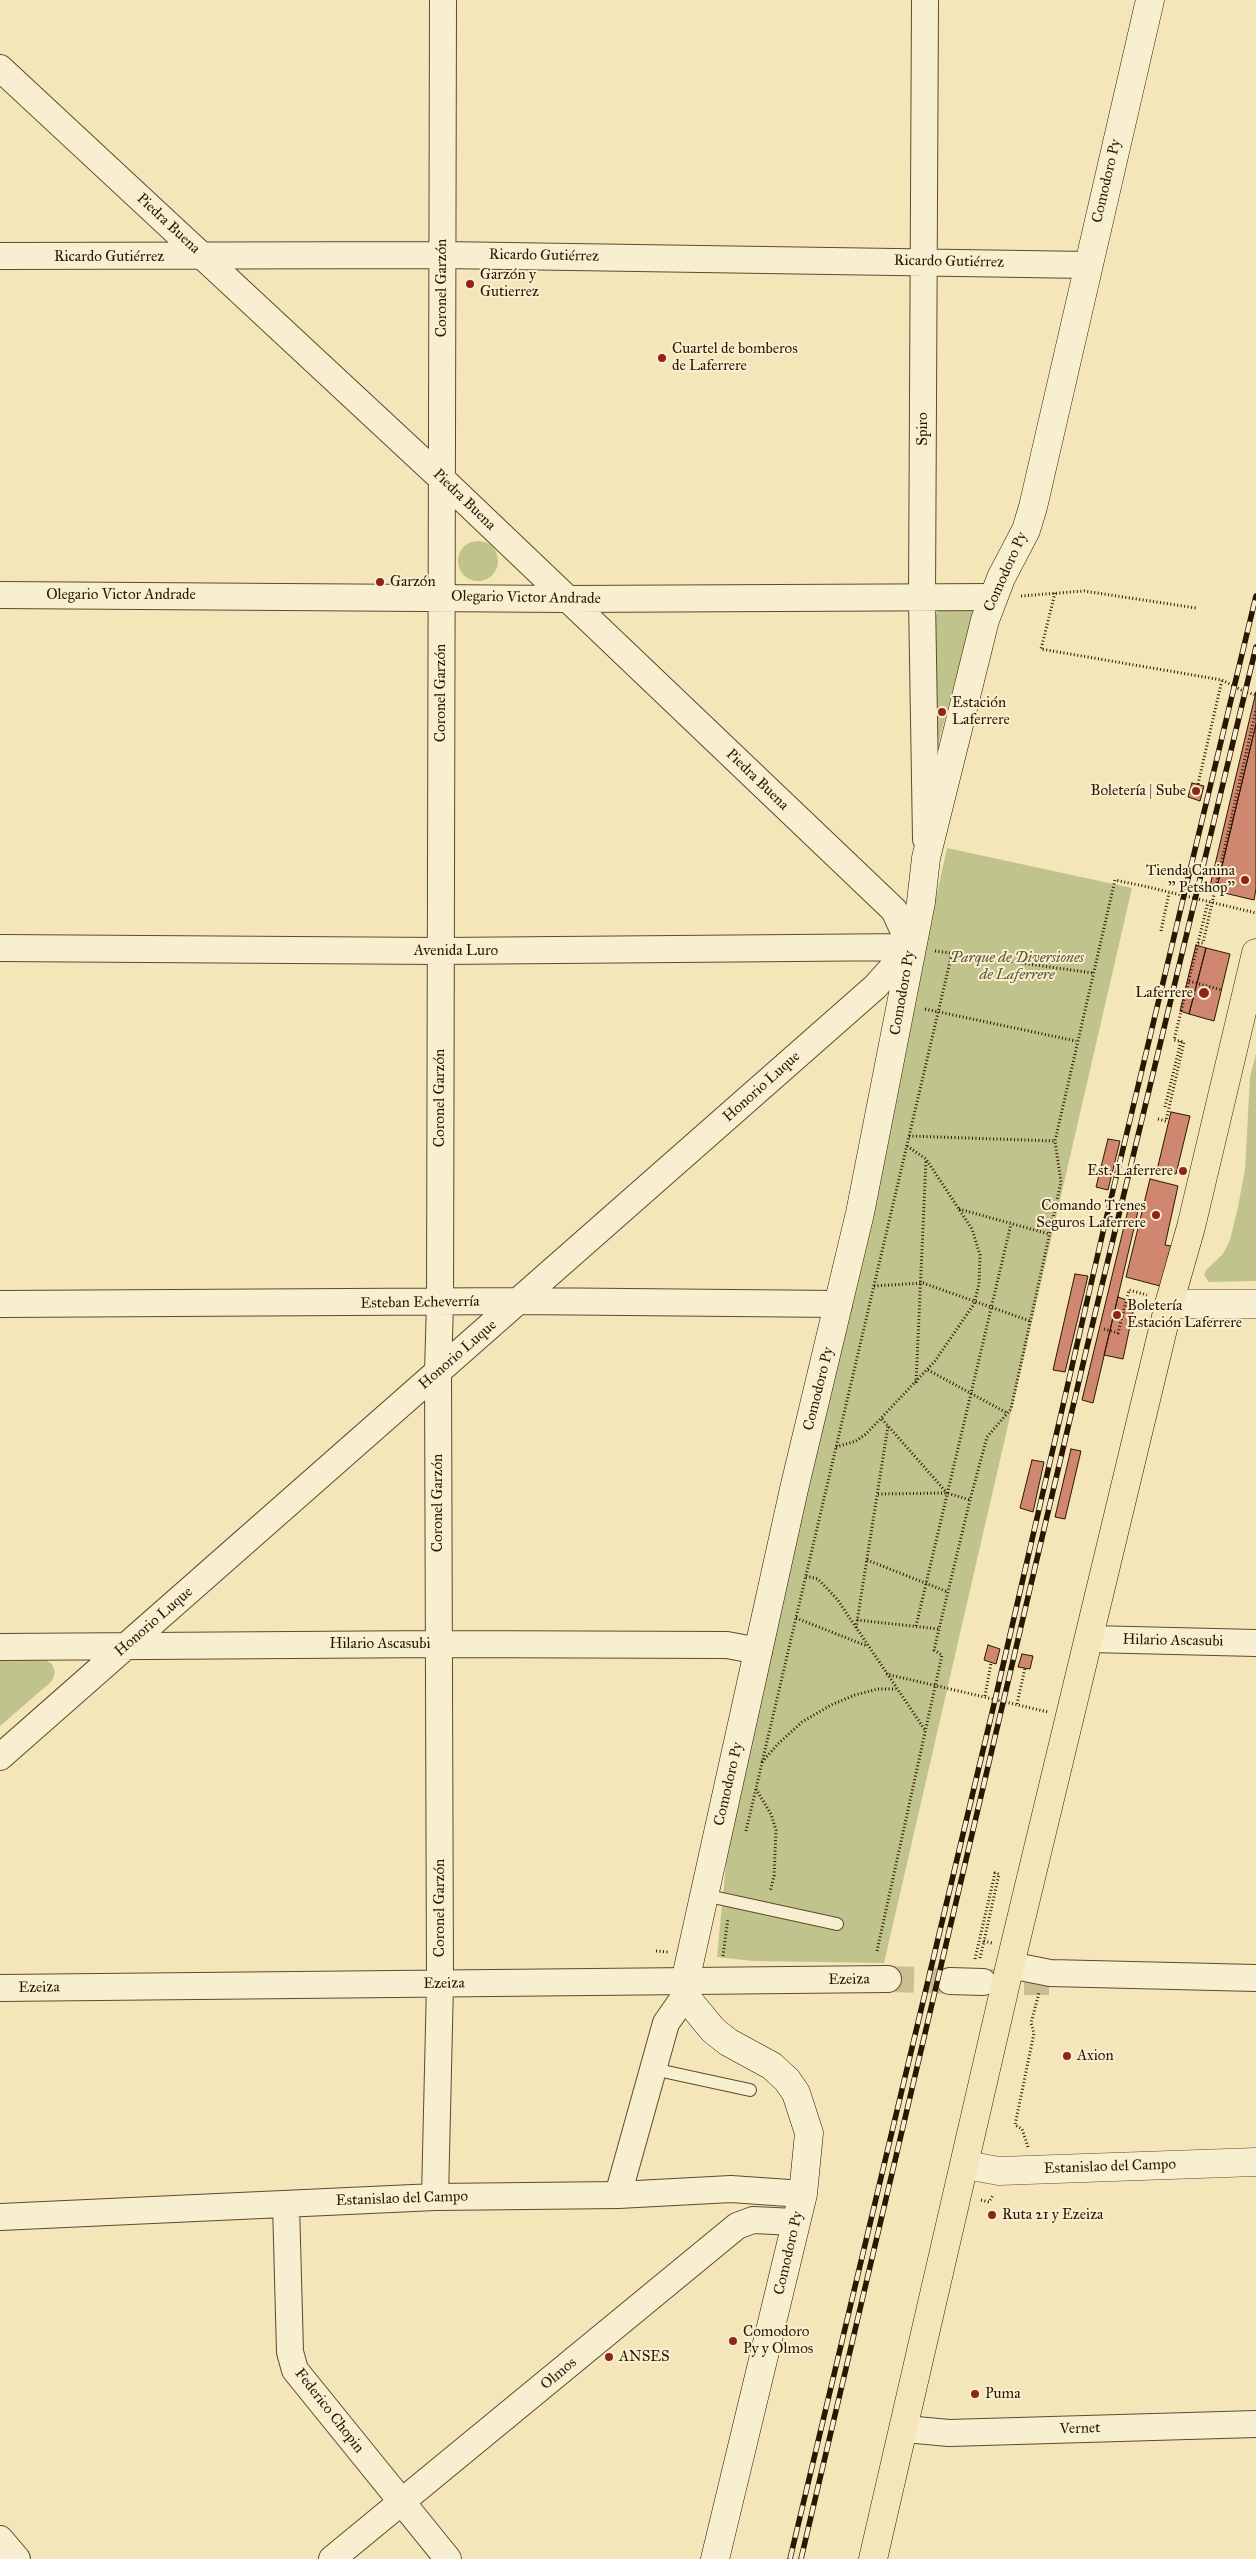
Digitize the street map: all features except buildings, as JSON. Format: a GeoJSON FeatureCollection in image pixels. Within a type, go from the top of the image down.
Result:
{"type":"FeatureCollection","features":[{"type":"Feature","properties":{"kind":"main road","name":"Comodoro Py"},"geometry":{"type":"LineString","coordinates":[[714,2559],[803,2194],[809,2132],[796,2093],[772,2066],[728,2042],[713,2030],[685,1989],[717,1898],[759,1651],[794,1489],[839,1304],[902,1004],[911,947],[921,902],[926,858],[975,658],[993,597],[1026,530],[1033,507],[1150,0]]}},
{"type":"Feature","properties":{"kind":"main road"},"geometry":{"type":"LineString","coordinates":[[873,2559],[905,2429],[1010,1965],[1090,1639],[1169,1303],[1192,1220],[1256,952]]}},
{"type":"Feature","properties":{"kind":"main road"},"geometry":{"type":"LineString","coordinates":[[1169,1303],[1256,1304]]}},
{"type":"Feature","properties":{"kind":"main road","name":"Estanislao del Campo"},"geometry":{"type":"LineString","coordinates":[[965,2165],[999,2170],[1256,2162]]}},
{"type":"Feature","properties":{"kind":"street","name":"Coronel Garzón"},"geometry":{"type":"LineString","coordinates":[[435,2197],[440,1984],[438,1372],[440,1303],[444,0]]}},
{"type":"Feature","properties":{"kind":"street","name":"Spiro"},"geometry":{"type":"LineString","coordinates":[[925,0],[922,599],[926,858]]}},
{"type":"Feature","properties":{"kind":"street","name":"Piedra Buena"},"geometry":{"type":"LineString","coordinates":[[0,68],[442,479],[894,910],[911,947]]}},
{"type":"Feature","properties":{"kind":"street","name":"Ricardo Gutiérrez"},"geometry":{"type":"LineString","coordinates":[[0,256],[443,255],[1088,265]]}},
{"type":"Feature","properties":{"kind":"street","name":"Olegario Victor Andrade"},"geometry":{"type":"LineString","coordinates":[[0,595],[566,599],[922,599],[993,597]]}},
{"type":"Feature","properties":{"kind":"street","name":"Avenida Luro"},"geometry":{"type":"LineString","coordinates":[[0,948],[440,952],[911,947]]}},
{"type":"Feature","properties":{"kind":"street","name":"Honorio Luque"},"geometry":{"type":"LineString","coordinates":[[0,1757],[520,1301],[875,986],[911,947]]}},
{"type":"Feature","properties":{"kind":"street","name":"Esteban Echeverría"},"geometry":{"type":"LineString","coordinates":[[0,1304],[440,1303],[520,1301],[839,1304]]}},
{"type":"Feature","properties":{"kind":"street","name":"Hilario Ascasubi"},"geometry":{"type":"LineString","coordinates":[[1090,1639],[1256,1643]]}},
{"type":"Feature","properties":{"kind":"street","name":"Hilario Ascasubi"},"geometry":{"type":"LineString","coordinates":[[0,1647],[439,1644],[727,1645],[759,1651]]}},
{"type":"Feature","properties":{"kind":"street"},"geometry":{"type":"LineString","coordinates":[[1010,1965],[1050,1973],[1256,1978]]}},
{"type":"Feature","properties":{"kind":"street"},"geometry":{"type":"LineString","coordinates":[[950,1981],[982,1970]]}},
{"type":"Feature","properties":{"kind":"street","name":"Ezeiza"},"geometry":{"type":"LineString","coordinates":[[0,1988],[440,1984],[685,1989],[888,1980]]}},
{"type":"Feature","properties":{"kind":"street"},"geometry":{"type":"LineString","coordinates":[[1049,1982],[1256,1988]]}},
{"type":"Feature","properties":{"kind":"street","name":"Comodoro Py"},"geometry":{"type":"LineString","coordinates":[[618,2195],[666,2023],[685,1989]]}},
{"type":"Feature","properties":{"kind":"street","name":"Estanislao del Campo"},"geometry":{"type":"LineString","coordinates":[[0,2217],[435,2197],[618,2195],[731,2189],[803,2194]]}},
{"type":"Feature","properties":{"kind":"street","name":"Federico Chopin"},"geometry":{"type":"LineString","coordinates":[[286,2204],[290,2352],[295,2370],[448,2559]]}},
{"type":"Feature","properties":{"kind":"street","name":"Olmos"},"geometry":{"type":"LineString","coordinates":[[332,2559],[737,2226],[753,2220],[796,2222]]}},
{"type":"Feature","properties":{"kind":"street","name":"Vernet"},"geometry":{"type":"LineString","coordinates":[[905,2429],[949,2433],[1256,2424]]}},
{"type":"Feature","properties":{"kind":"street"},"geometry":{"type":"LineString","coordinates":[[0,2539],[17,2559]]}},
{"type":"Feature","properties":{"kind":"lane"},"geometry":{"type":"LineString","coordinates":[[717,1898],[837,1924]]}},
{"type":"Feature","properties":{"kind":"lane"},"geometry":{"type":"LineString","coordinates":[[653,2069],[750,2090]]}},
{"type":"Feature","properties":{"kind":"path"},"geometry":{"type":"LineString","coordinates":[[993,597],[1084,591],[1196,608]]}},
{"type":"Feature","properties":{"kind":"path"},"geometry":{"type":"LineString","coordinates":[[1055,593],[1041,649],[1222,680],[1245,692],[1256,695]]}},
{"type":"Feature","properties":{"kind":"path"},"geometry":{"type":"LineString","coordinates":[[1198,784],[1222,680]]}},
{"type":"Feature","properties":{"kind":"path"},"geometry":{"type":"LineString","coordinates":[[1198,943],[1203,943],[1256,710]]}},
{"type":"Feature","properties":{"kind":"path"},"geometry":{"type":"LineString","coordinates":[[877,1951],[942,1655],[934,1650],[970,1500],[987,1437],[1011,1409],[1061,1182],[1055,1141],[1076,1041],[1115,880],[1256,913]]}},
{"type":"Feature","properties":{"kind":"path"},"geometry":{"type":"LineString","coordinates":[[1161,931],[1169,893]]}},
{"type":"Feature","properties":{"kind":"path"},"geometry":{"type":"LineString","coordinates":[[1158,1119],[1166,1121],[1184,1042],[1174,1040],[1208,902]]}},
{"type":"Feature","properties":{"kind":"path"},"geometry":{"type":"LineString","coordinates":[[911,947],[1093,973]]}},
{"type":"Feature","properties":{"kind":"path"},"geometry":{"type":"LineString","coordinates":[[745,1835],[952,953]]}},
{"type":"Feature","properties":{"kind":"path"},"geometry":{"type":"LineString","coordinates":[[1189,981],[1246,996]]}},
{"type":"Feature","properties":{"kind":"path"},"geometry":{"type":"LineString","coordinates":[[902,1004],[1076,1041]]}},
{"type":"Feature","properties":{"kind":"path"},"geometry":{"type":"LineString","coordinates":[[1165,1107],[1181,1041]]}},
{"type":"Feature","properties":{"kind":"path"},"geometry":{"type":"LineString","coordinates":[[910,1136],[1055,1141]]}},
{"type":"Feature","properties":{"kind":"path"},"geometry":{"type":"LineString","coordinates":[[836,1448],[856,1441],[882,1419],[928,1370],[961,1326],[975,1300],[979,1284],[980,1254],[972,1229],[926,1159],[907,1146]]}},
{"type":"Feature","properties":{"kind":"path"},"geometry":{"type":"LineString","coordinates":[[916,1383],[926,1159]]}},
{"type":"Feature","properties":{"kind":"path"},"geometry":{"type":"LineString","coordinates":[[959,1209],[1049,1234]]}},
{"type":"Feature","properties":{"kind":"path"},"geometry":{"type":"LineString","coordinates":[[916,1626],[1011,1224]]}},
{"type":"Feature","properties":{"kind":"path"},"geometry":{"type":"LineString","coordinates":[[874,1286],[920,1283],[938,1286],[1030,1321]]}},
{"type":"Feature","properties":{"kind":"path"},"geometry":{"type":"LineString","coordinates":[[1104,1329],[1118,1333],[1129,1290],[1169,1303]]}},
{"type":"Feature","properties":{"kind":"path"},"geometry":{"type":"LineString","coordinates":[[928,1370],[1007,1413]]}},
{"type":"Feature","properties":{"kind":"path"},"geometry":{"type":"LineString","coordinates":[[882,1419],[947,1493]]}},
{"type":"Feature","properties":{"kind":"path"},"geometry":{"type":"LineString","coordinates":[[856,1628],[888,1426]]}},
{"type":"Feature","properties":{"kind":"path"},"geometry":{"type":"LineString","coordinates":[[878,1494],[947,1493],[970,1500]]}},
{"type":"Feature","properties":{"kind":"path"},"geometry":{"type":"LineString","coordinates":[[868,1560],[948,1592]]}},
{"type":"Feature","properties":{"kind":"path"},"geometry":{"type":"LineString","coordinates":[[806,1576],[818,1579],[826,1586],[926,1730]]}},
{"type":"Feature","properties":{"kind":"path"},"geometry":{"type":"LineString","coordinates":[[796,1618],[867,1646]]}},
{"type":"Feature","properties":{"kind":"path"},"geometry":{"type":"LineString","coordinates":[[857,1620],[939,1628]]}},
{"type":"Feature","properties":{"kind":"path"},"geometry":{"type":"LineString","coordinates":[[985,1696],[992,1663]]}},
{"type":"Feature","properties":{"kind":"path"},"geometry":{"type":"LineString","coordinates":[[1017,1705],[1025,1668]]}},
{"type":"Feature","properties":{"kind":"path"},"geometry":{"type":"LineString","coordinates":[[886,1674],[1070,1717]]}},
{"type":"Feature","properties":{"kind":"path"},"geometry":{"type":"LineString","coordinates":[[762,1763],[778,1744],[802,1722],[832,1705],[855,1695],[878,1689],[897,1689]]}},
{"type":"Feature","properties":{"kind":"path"},"geometry":{"type":"LineString","coordinates":[[756,1788],[771,1814],[776,1830],[774,1876],[766,1909]]}},
{"type":"Feature","properties":{"kind":"path"},"geometry":{"type":"LineString","coordinates":[[717,1898],[723,1960]]}},
{"type":"Feature","properties":{"kind":"path"},"geometry":{"type":"LineString","coordinates":[[982,1970],[984,1942]]}},
{"type":"Feature","properties":{"kind":"green space"},"geometry":{"type":"Polygon","coordinates":[[[478,541],[492,547],[498,561],[492,575],[478,581],[464,575],[458,561],[464,547],[478,541]]]}},
{"type":"Feature","properties":{"kind":"green space"},"geometry":{"type":"Polygon","coordinates":[[[940,609],[972,610],[973,613],[937,748],[936,615],[940,609]]]}},
{"type":"Feature","properties":{"kind":"green space","name":"Parque de Diversiones de Laferrere"},"geometry":{"type":"Polygon","coordinates":[[[947,848],[1132,888],[884,1963],[753,1961],[717,1957],[728,1844],[947,848]]]}},
{"type":"Feature","properties":{"kind":"green space"},"geometry":{"type":"Polygon","coordinates":[[[1256,1054],[1256,1281],[1209,1282],[1204,1275],[1206,1270],[1223,1254],[1230,1240],[1238,1207],[1245,1169],[1250,1077],[1256,1054]]]}},
{"type":"Feature","properties":{"kind":"green space"},"geometry":{"type":"Polygon","coordinates":[[[0,1658],[42,1658],[52,1664],[55,1672],[52,1681],[0,1726],[0,1658]]]}},
{"type":"Feature","properties":{"kind":"tunnel"},"geometry":{"type":"LineString","coordinates":[[888,1979],[950,1981]]}},
{"type":"Feature","properties":{"kind":"tunnel"},"geometry":{"type":"LineString","coordinates":[[985,1982],[1049,1982]]}},
{"type":"Feature","properties":{"kind":"railway"},"geometry":{"type":"LineString","coordinates":[[790,2559],[995,1700],[1103,1232],[1256,596]]}},
{"type":"Feature","properties":{"kind":"railway"},"geometry":{"type":"LineString","coordinates":[[801,2559],[1087,1347],[1256,647]]}},
{"type":"Feature","properties":{"kind":"place","name":"Garzón y Gutierrez"},"geometry":{"type":"Point","coordinates":[470,284]}},
{"type":"Feature","properties":{"kind":"place","name":"Cuartel de bomberos de Laferrere"},"geometry":{"type":"Point","coordinates":[662,358]}},
{"type":"Feature","properties":{"kind":"place","name":"Garzón"},"geometry":{"type":"Point","coordinates":[380,582]}},
{"type":"Feature","properties":{"kind":"place","name":"Estación Laferrere"},"geometry":{"type":"Point","coordinates":[942,712]}},
{"type":"Feature","properties":{"kind":"place","name":"Boletería | Sube"},"geometry":{"type":"Point","coordinates":[1196,791]}},
{"type":"Feature","properties":{"kind":"place","name":"Tienda Canina '' Petshop''"},"geometry":{"type":"Point","coordinates":[1245,880]}},
{"type":"Feature","properties":{"kind":"place","name":"Laferrere"},"geometry":{"type":"Point","coordinates":[1204,993]}},
{"type":"Feature","properties":{"kind":"place","name":"Est. Laferrere"},"geometry":{"type":"Point","coordinates":[1183,1171]}},
{"type":"Feature","properties":{"kind":"place","name":"Comando Trenes Seguros Laferrere"},"geometry":{"type":"Point","coordinates":[1156,1215]}},
{"type":"Feature","properties":{"kind":"place","name":"Boletería Estación Laferrere"},"geometry":{"type":"Point","coordinates":[1117,1315]}},
{"type":"Feature","properties":{"kind":"place","name":"Axion"},"geometry":{"type":"Point","coordinates":[1067,2056]}},
{"type":"Feature","properties":{"kind":"place","name":"Ruta 21 y Ezeiza"},"geometry":{"type":"Point","coordinates":[992,2215]}},
{"type":"Feature","properties":{"kind":"place","name":"Comodoro Py y Olmos"},"geometry":{"type":"Point","coordinates":[733,2341]}},
{"type":"Feature","properties":{"kind":"place","name":"ANSES"},"geometry":{"type":"Point","coordinates":[609,2357]}},
{"type":"Feature","properties":{"kind":"place","name":"Puma"},"geometry":{"type":"Point","coordinates":[975,2394]}}]}
